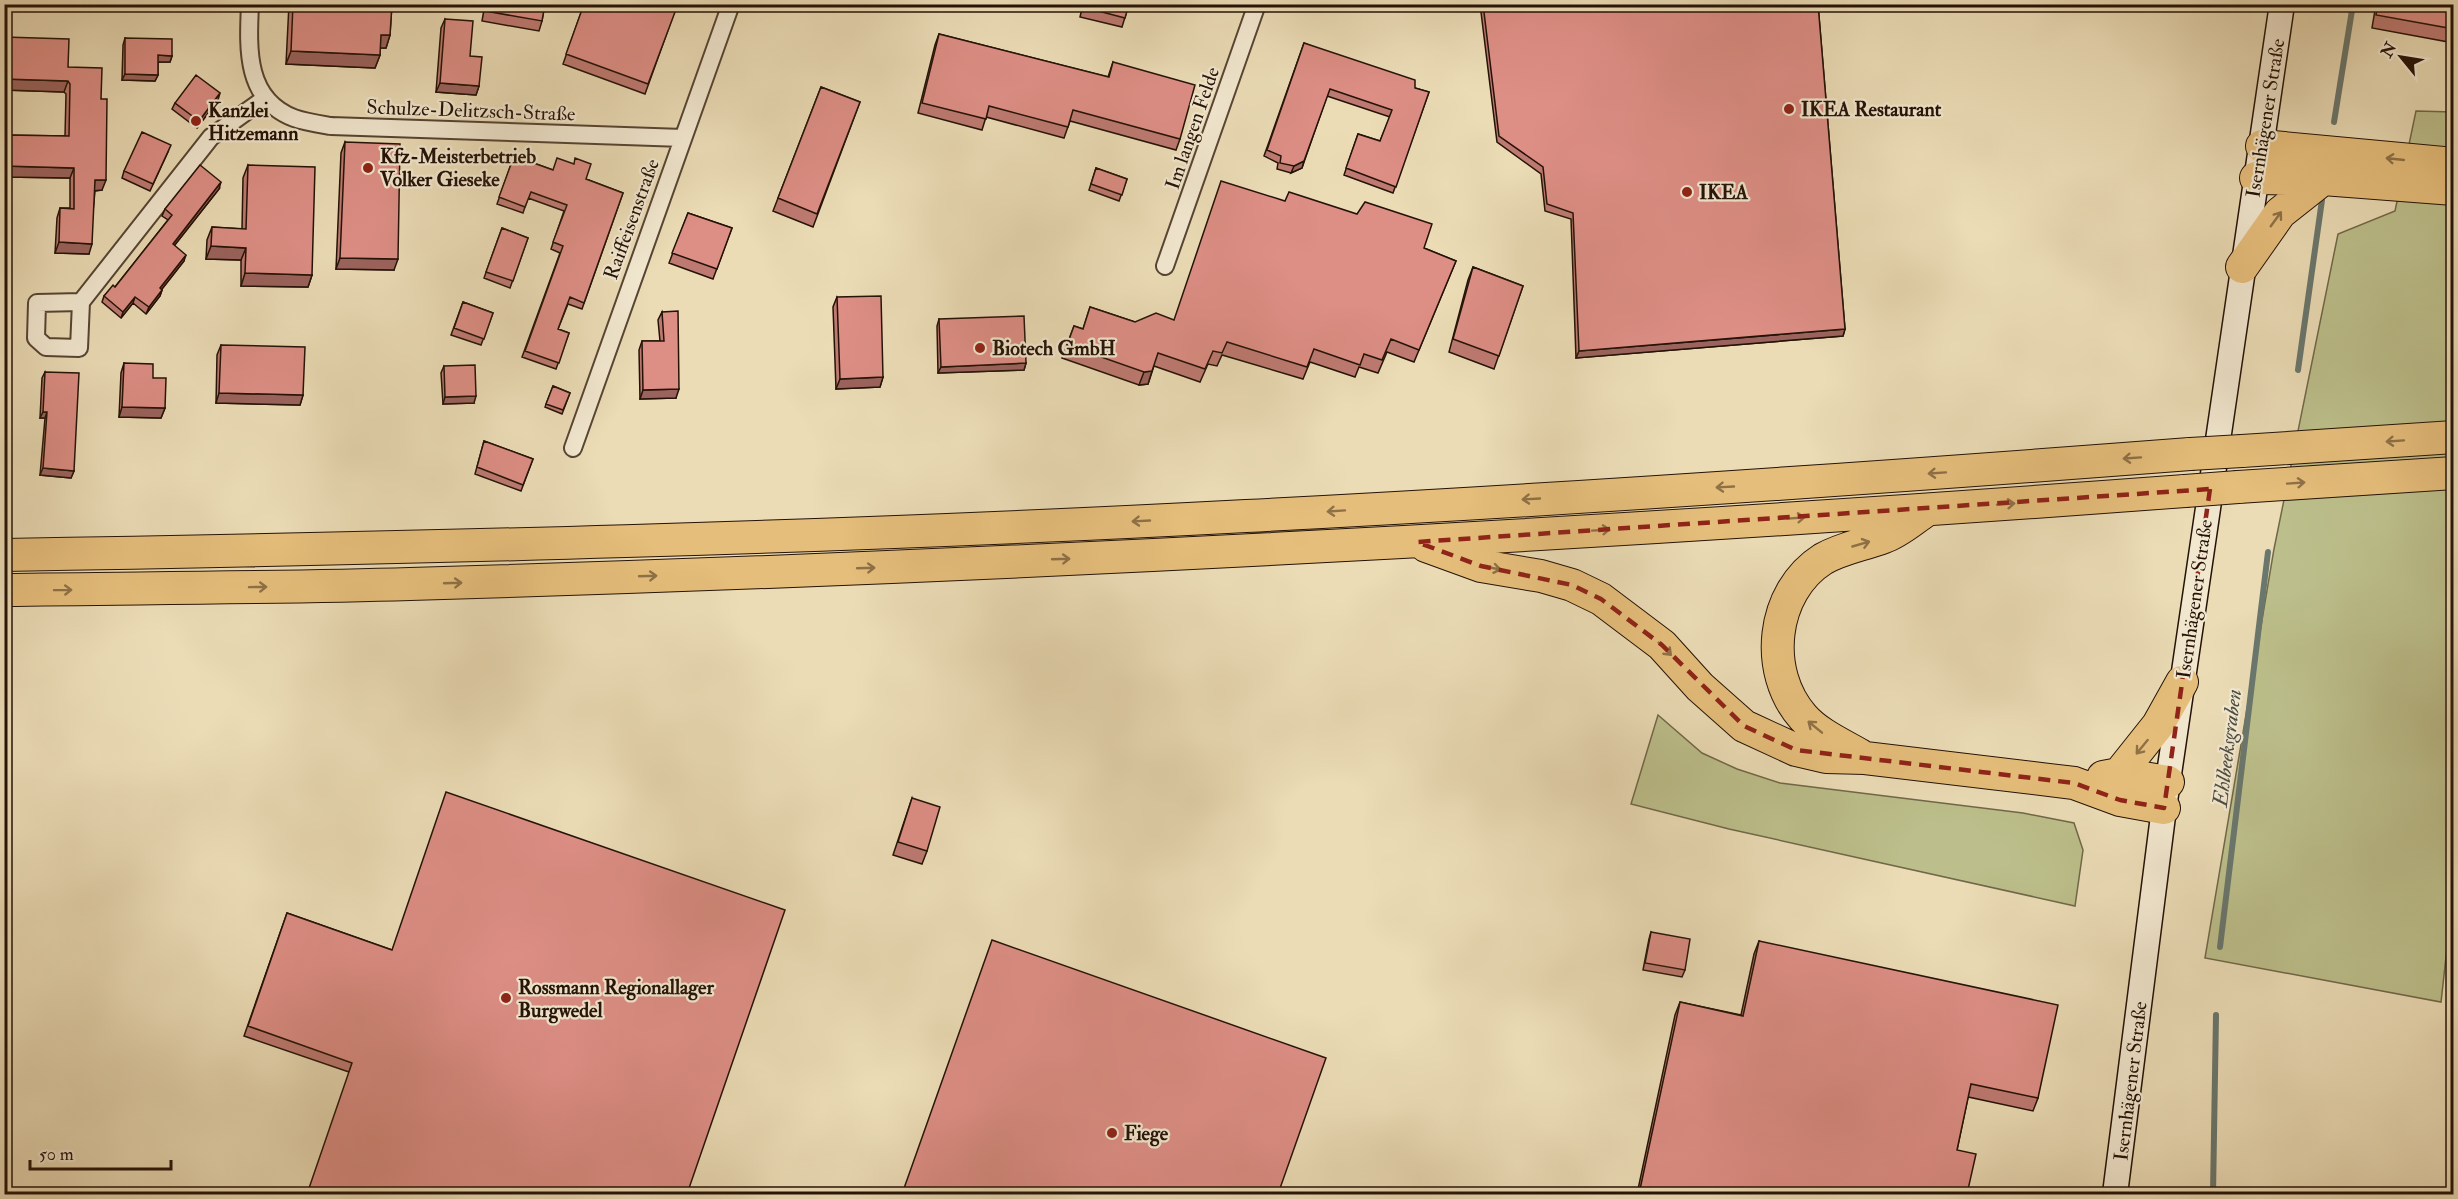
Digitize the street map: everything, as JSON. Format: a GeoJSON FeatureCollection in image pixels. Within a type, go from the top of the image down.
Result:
{"type":"FeatureCollection","features":[{"type":"Feature","properties":{"kind":"highway"},"geometry":{"type":"LineString","coordinates":[[2262,146],[2454,164]]}},
{"type":"Feature","properties":{"kind":"highway"},"geometry":{"type":"LineString","coordinates":[[2256,178],[2323,179],[2454,189]]}},
{"type":"Feature","properties":{"kind":"highway"},"geometry":{"type":"LineString","coordinates":[[2242,267],[2280,213],[2323,179]]}},
{"type":"Feature","properties":{"kind":"highway"},"geometry":{"type":"LineString","coordinates":[[4,555],[388,549],[764,537],[1247,516],[1795,483],[2454,437]]}},
{"type":"Feature","properties":{"kind":"highway"},"geometry":{"type":"LineString","coordinates":[[4,590],[417,584],[807,570],[1417,542],[1927,510],[2185,490],[2454,473]]}},
{"type":"Feature","properties":{"kind":"highway"},"geometry":{"type":"LineString","coordinates":[[1865,758],[1825,735],[1804,718],[1793,704],[1779,672],[1777,642],[1781,618],[1791,593],[1806,574],[1822,560],[1843,549],[1887,537],[1927,510]]}},
{"type":"Feature","properties":{"kind":"highway"},"geometry":{"type":"LineString","coordinates":[[1417,542],[1481,566],[1541,576],[1572,585],[1601,599],[1662,645],[1700,687],[1744,726],[1796,750],[1826,757],[1865,758],[2074,783],[2120,800],[2166,795]]}},
{"type":"Feature","properties":{"kind":"highway"},"geometry":{"type":"LineString","coordinates":[[2119,774],[2158,725],[2182,682]]}},
{"type":"Feature","properties":{"kind":"highway"},"geometry":{"type":"LineString","coordinates":[[2074,783],[2119,774],[2166,795]]}},
{"type":"Feature","properties":{"kind":"main road","name":"Isernhägener Straße"},"geometry":{"type":"LineString","coordinates":[[2115,1194],[2166,795],[2282,4]]}},
{"type":"Feature","properties":{"kind":"street"},"geometry":{"type":"LineString","coordinates":[[81,302],[211,136],[264,99],[248,54],[250,4]]}},
{"type":"Feature","properties":{"kind":"street","name":"Raiffeisenstraße"},"geometry":{"type":"LineString","coordinates":[[573,448],[731,4]]}},
{"type":"Feature","properties":{"kind":"street","name":"Im langen Felde"},"geometry":{"type":"LineString","coordinates":[[1165,266],[1257,4]]}},
{"type":"Feature","properties":{"kind":"street","name":"Schulze-Delitzsch-Straße"},"geometry":{"type":"LineString","coordinates":[[264,99],[293,118],[331,126],[683,138]]}},
{"type":"Feature","properties":{"kind":"highlighted area"},"geometry":{"type":"Polygon","coordinates":[[[2210,489],[2164,808],[2120,800],[2074,783],[1796,750],[1744,726],[1662,645],[1601,599],[1572,585],[1481,566],[1417,542],[2210,489]]]}},
{"type":"Feature","properties":{"kind":"green space"},"geometry":{"type":"Polygon","coordinates":[[[2416,111],[2453,112],[2454,885],[2441,1002],[2205,958],[2274,549],[2338,234],[2395,211],[2416,111]]]}},
{"type":"Feature","properties":{"kind":"green space"},"geometry":{"type":"Polygon","coordinates":[[[1658,715],[1702,753],[1737,769],[1780,783],[2023,813],[2074,823],[2083,850],[2075,906],[1729,829],[1631,804],[1658,715]]]}},
{"type":"Feature","properties":{"kind":"building"},"geometry":{"type":"Polygon","coordinates":[[[293,4],[392,4],[390,35],[381,35],[380,55],[291,51],[293,4]]]}},
{"type":"Feature","properties":{"kind":"building"},"geometry":{"type":"Polygon","coordinates":[[[487,4],[545,4],[542,21],[485,11],[487,4]]]}},
{"type":"Feature","properties":{"kind":"building"},"geometry":{"type":"Polygon","coordinates":[[[584,4],[678,4],[648,84],[566,54],[584,4]]]}},
{"type":"Feature","properties":{"kind":"building"},"geometry":{"type":"Polygon","coordinates":[[[1084,4],[1129,4],[1125,18],[1083,7],[1084,4]]]}},
{"type":"Feature","properties":{"kind":"building","name":"IKEA"},"geometry":{"type":"Polygon","coordinates":[[[1483,4],[1818,4],[1845,329],[1579,351],[1573,213],[1547,204],[1543,167],[1499,136],[1483,4]]]}},
{"type":"Feature","properties":{"kind":"building"},"geometry":{"type":"Polygon","coordinates":[[[2378,4],[2454,4],[2454,29],[2376,15],[2378,4]]]}},
{"type":"Feature","properties":{"kind":"building"},"geometry":{"type":"Polygon","coordinates":[[[445,19],[473,21],[470,56],[482,57],[479,86],[440,83],[445,19]]]}},
{"type":"Feature","properties":{"kind":"building"},"geometry":{"type":"Polygon","coordinates":[[[939,34],[1109,77],[1113,62],[1195,85],[1180,139],[1073,110],[1068,127],[989,106],[986,119],[922,103],[939,34]]]}},
{"type":"Feature","properties":{"kind":"building"},"geometry":{"type":"Polygon","coordinates":[[[4,37],[69,39],[68,67],[102,68],[101,99],[107,99],[106,180],[95,180],[92,244],[59,242],[60,208],[74,209],[74,168],[4,166],[4,135],[69,136],[70,84],[68,81],[4,79],[4,37]]]}},
{"type":"Feature","properties":{"kind":"building"},"geometry":{"type":"Polygon","coordinates":[[[125,38],[172,39],[172,56],[158,55],[158,75],[125,74],[125,38]]]}},
{"type":"Feature","properties":{"kind":"building"},"geometry":{"type":"Polygon","coordinates":[[[1304,43],[1415,80],[1415,88],[1429,92],[1396,187],[1346,168],[1358,134],[1380,141],[1392,110],[1330,89],[1304,161],[1294,166],[1280,163],[1281,156],[1267,150],[1304,43]]]}},
{"type":"Feature","properties":{"kind":"building"},"geometry":{"type":"Polygon","coordinates":[[[196,75],[220,93],[199,121],[175,103],[196,75]]]}},
{"type":"Feature","properties":{"kind":"building"},"geometry":{"type":"Polygon","coordinates":[[[821,87],[860,102],[817,214],[778,198],[821,87]]]}},
{"type":"Feature","properties":{"kind":"building"},"geometry":{"type":"Polygon","coordinates":[[[142,132],[171,145],[153,184],[124,171],[142,132]]]}},
{"type":"Feature","properties":{"kind":"building"},"geometry":{"type":"Polygon","coordinates":[[[345,142],[400,144],[398,259],[340,258],[345,142]]]}},
{"type":"Feature","properties":{"kind":"building"},"geometry":{"type":"Polygon","coordinates":[[[514,156],[553,170],[557,158],[574,164],[575,158],[591,164],[586,179],[623,193],[584,303],[570,297],[558,329],[569,333],[559,363],[525,351],[563,246],[553,242],[567,205],[531,192],[525,207],[499,197],[514,156]]]}},
{"type":"Feature","properties":{"kind":"building"},"geometry":{"type":"Polygon","coordinates":[[[200,165],[221,182],[173,244],[186,255],[160,288],[162,290],[149,307],[135,297],[123,312],[104,296],[113,285],[115,287],[172,215],[165,209],[200,165]]]}},
{"type":"Feature","properties":{"kind":"building"},"geometry":{"type":"Polygon","coordinates":[[[248,165],[315,167],[312,275],[245,273],[246,248],[211,246],[212,227],[246,229],[248,165]]]}},
{"type":"Feature","properties":{"kind":"building"},"geometry":{"type":"Polygon","coordinates":[[[1096,168],[1127,179],[1122,195],[1091,184],[1096,168]]]}},
{"type":"Feature","properties":{"kind":"building"},"geometry":{"type":"Polygon","coordinates":[[[1221,181],[1285,201],[1289,192],[1357,214],[1365,202],[1432,224],[1424,248],[1456,261],[1419,350],[1391,339],[1382,360],[1364,354],[1360,365],[1314,349],[1307,367],[1227,342],[1222,353],[1213,351],[1205,369],[1158,353],[1152,371],[1144,372],[1067,345],[1074,326],[1083,329],[1090,307],[1135,322],[1156,313],[1174,320],[1221,181]]]}},
{"type":"Feature","properties":{"kind":"building"},"geometry":{"type":"Polygon","coordinates":[[[688,213],[732,228],[717,269],[672,253],[688,213]]]}},
{"type":"Feature","properties":{"kind":"building"},"geometry":{"type":"Polygon","coordinates":[[[502,228],[528,238],[513,281],[486,272],[502,228]]]}},
{"type":"Feature","properties":{"kind":"building"},"geometry":{"type":"Polygon","coordinates":[[[1473,267],[1523,286],[1499,356],[1453,339],[1473,267]]]}},
{"type":"Feature","properties":{"kind":"building"},"geometry":{"type":"Polygon","coordinates":[[[881,296],[883,377],[840,379],[837,297],[881,296]]]}},
{"type":"Feature","properties":{"kind":"building"},"geometry":{"type":"Polygon","coordinates":[[[463,302],[493,313],[484,339],[454,328],[463,302]]]}},
{"type":"Feature","properties":{"kind":"building"},"geometry":{"type":"Polygon","coordinates":[[[678,311],[679,389],[643,390],[642,341],[664,341],[662,312],[678,311]]]}},
{"type":"Feature","properties":{"kind":"building","name":"Biotech GmbH"},"geometry":{"type":"Polygon","coordinates":[[[1024,316],[1026,363],[941,367],[939,319],[1024,316]]]}},
{"type":"Feature","properties":{"kind":"building"},"geometry":{"type":"Polygon","coordinates":[[[221,345],[305,347],[303,395],[219,393],[221,345]]]}},
{"type":"Feature","properties":{"kind":"building"},"geometry":{"type":"Polygon","coordinates":[[[124,363],[153,364],[153,378],[166,378],[165,408],[122,407],[124,363]]]}},
{"type":"Feature","properties":{"kind":"building"},"geometry":{"type":"Polygon","coordinates":[[[475,365],[476,396],[445,397],[444,366],[475,365]]]}},
{"type":"Feature","properties":{"kind":"building"},"geometry":{"type":"Polygon","coordinates":[[[45,372],[79,373],[74,471],[43,468],[47,412],[43,412],[45,372]]]}},
{"type":"Feature","properties":{"kind":"building"},"geometry":{"type":"Polygon","coordinates":[[[553,386],[570,393],[563,410],[546,404],[553,386]]]}},
{"type":"Feature","properties":{"kind":"building"},"geometry":{"type":"Polygon","coordinates":[[[484,441],[533,459],[523,485],[477,467],[484,441]]]}},
{"type":"Feature","properties":{"kind":"building","name":"Rossmann Regionallager Burgwedel"},"geometry":{"type":"Polygon","coordinates":[[[446,792],[785,910],[687,1194],[307,1194],[352,1063],[248,1026],[287,913],[392,950],[446,792]]]}},
{"type":"Feature","properties":{"kind":"building"},"geometry":{"type":"Polygon","coordinates":[[[912,798],[940,807],[927,851],[898,842],[912,798]]]}},
{"type":"Feature","properties":{"kind":"building"},"geometry":{"type":"Polygon","coordinates":[[[1651,932],[1690,939],[1685,970],[1645,963],[1651,932]]]}},
{"type":"Feature","properties":{"kind":"building","name":"Fiege"},"geometry":{"type":"Polygon","coordinates":[[[992,940],[1326,1058],[1278,1194],[902,1194],[992,940]]]}},
{"type":"Feature","properties":{"kind":"building"},"geometry":{"type":"Polygon","coordinates":[[[1759,941],[2058,1005],[2038,1098],[1971,1084],[1957,1150],[1976,1154],[1967,1194],[1639,1194],[1680,1002],[1743,1016],[1759,941]]]}},
{"type":"Feature","properties":{"kind":"waterway","name":"Ehlbeeksgraben"},"geometry":{"type":"LineString","coordinates":[[2334,122],[2353,4]]}},
{"type":"Feature","properties":{"kind":"waterway","name":"Ehlbeeksgraben"},"geometry":{"type":"LineString","coordinates":[[2298,370],[2322,200]]}},
{"type":"Feature","properties":{"kind":"waterway","name":"Ehlbeeksgraben"},"geometry":{"type":"LineString","coordinates":[[2220,947],[2268,552]]}},
{"type":"Feature","properties":{"kind":"waterway","name":"Ehlbeeksgraben"},"geometry":{"type":"LineString","coordinates":[[2213,1194],[2216,1015]]}},
{"type":"Feature","properties":{"kind":"place","name":"IKEA Restaurant"},"geometry":{"type":"Point","coordinates":[1789,109]}},
{"type":"Feature","properties":{"kind":"place","name":"Kanzlei Hitzemann"},"geometry":{"type":"Point","coordinates":[196,121]}},
{"type":"Feature","properties":{"kind":"place","name":"Kfz-Meisterbetrieb Volker Gieseke"},"geometry":{"type":"Point","coordinates":[368,168]}},
{"type":"Feature","properties":{"kind":"place","name":"IKEA"},"geometry":{"type":"Point","coordinates":[1687,192]}},
{"type":"Feature","properties":{"kind":"place","name":"Biotech GmbH"},"geometry":{"type":"Point","coordinates":[980,348]}},
{"type":"Feature","properties":{"kind":"place","name":"Rossmann Regionallager Burgwedel"},"geometry":{"type":"Point","coordinates":[506,998]}},
{"type":"Feature","properties":{"kind":"place","name":"Fiege"},"geometry":{"type":"Point","coordinates":[1112,1133]}}]}
